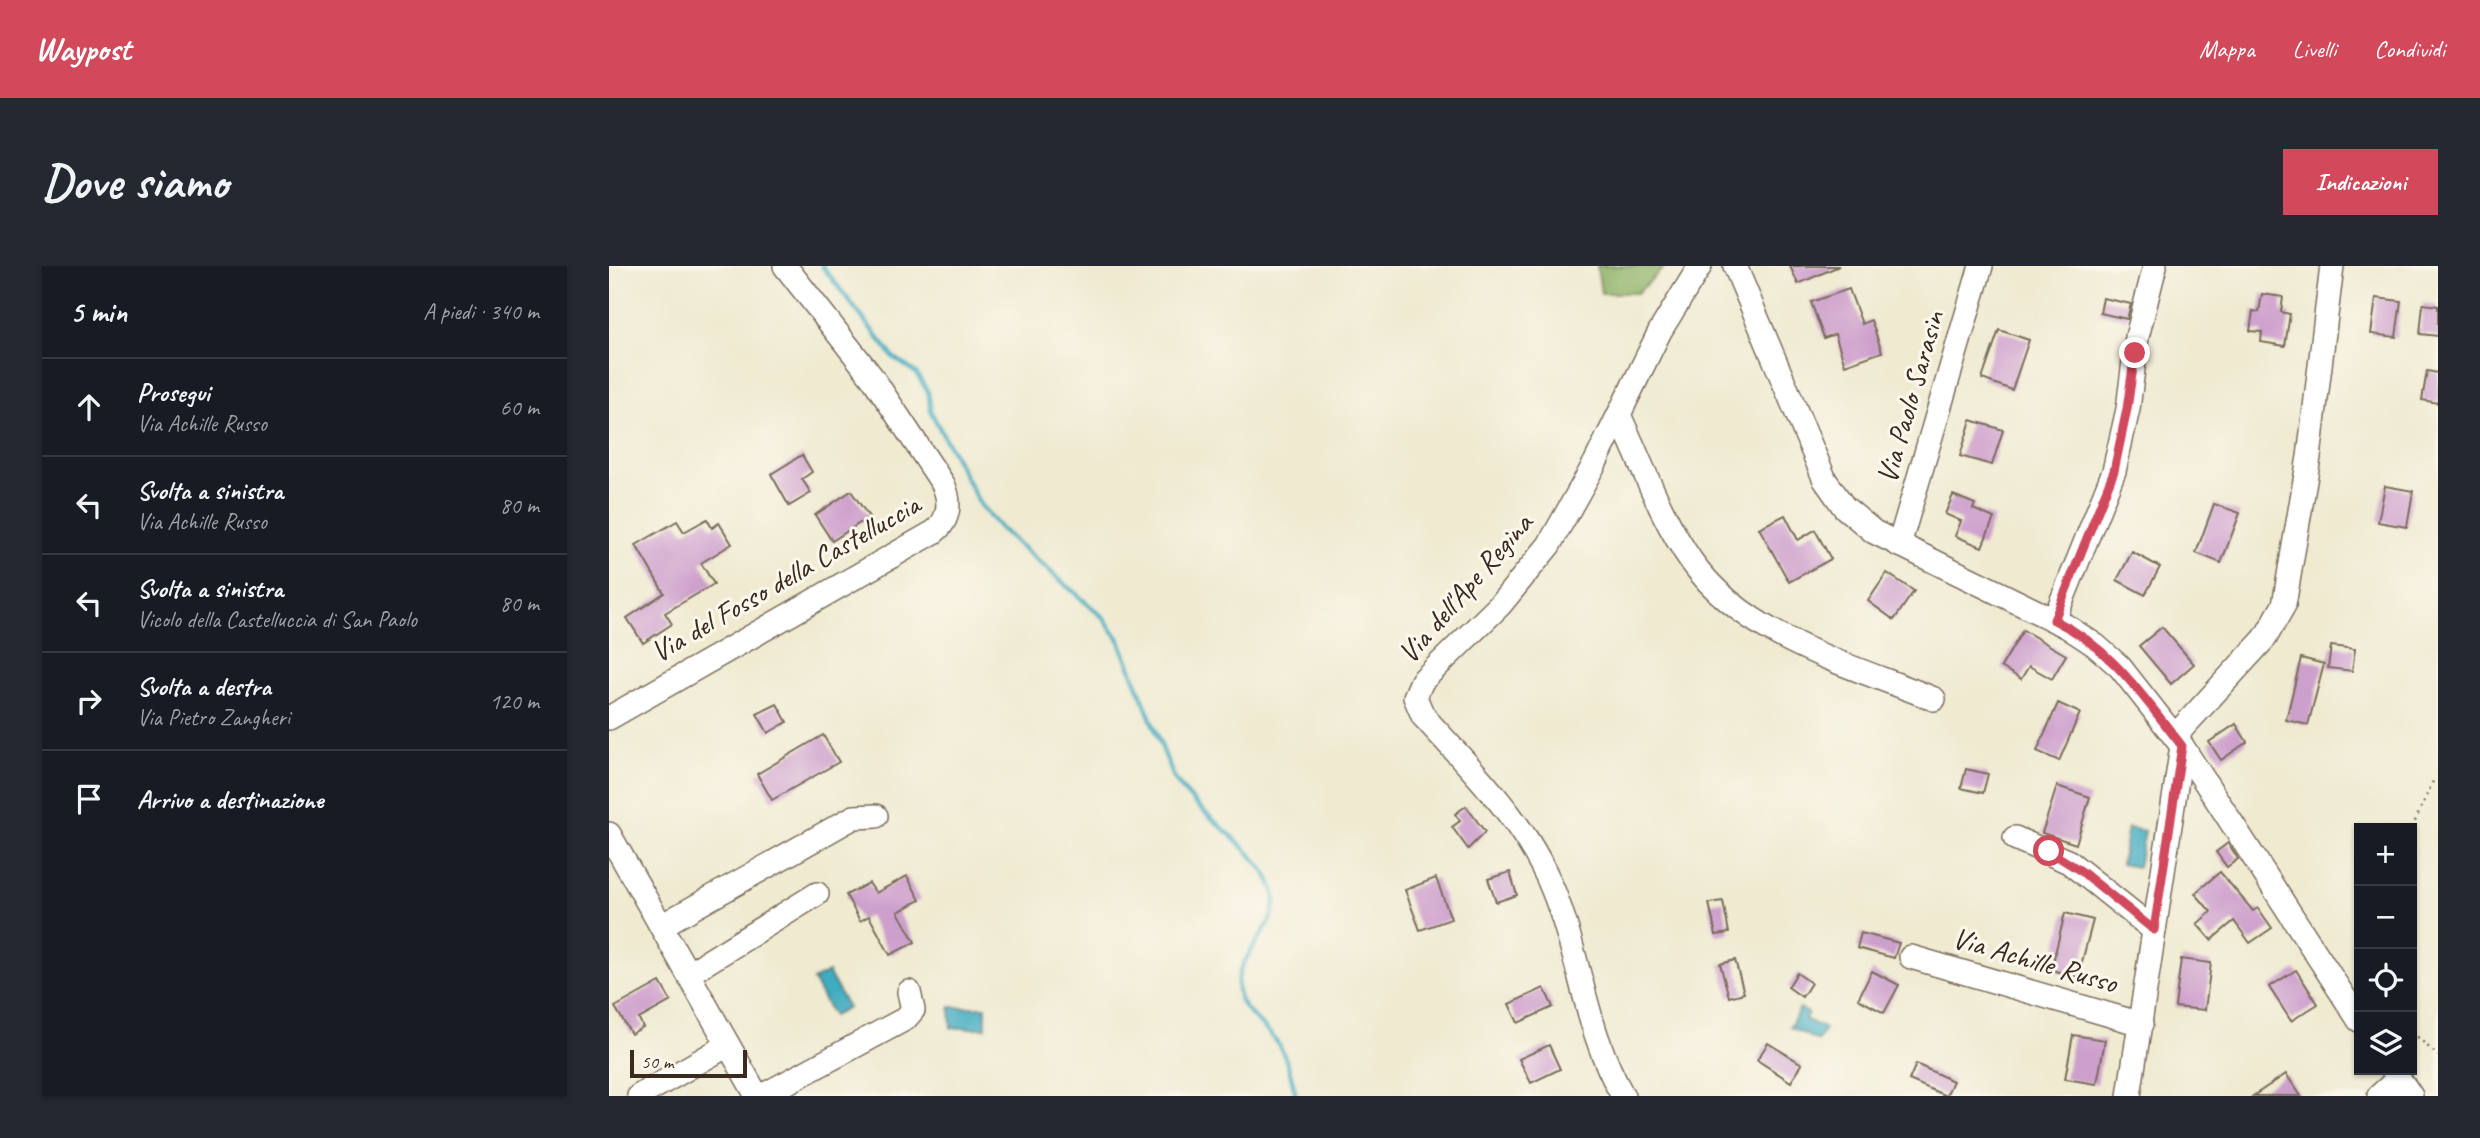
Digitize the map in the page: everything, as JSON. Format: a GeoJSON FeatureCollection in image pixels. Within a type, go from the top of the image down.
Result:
{"type":"FeatureCollection","features":[{"type":"Feature","properties":{"kind":"street","name":"Via del Fosso della Castelluccia"},"geometry":{"type":"LineString","coordinates":[[609,718],[934,532],[944,522],[948,502],[943,484],[872,377],[785,266]]}},
{"type":"Feature","properties":{"kind":"street","name":"Via dell'Ape Regina"},"geometry":{"type":"LineString","coordinates":[[1623,1096],[1593,1031],[1560,907],[1548,879],[1510,815],[1423,716],[1415,697],[1422,681],[1500,605],[1549,545],[1619,415],[1660,331],[1700,266]]}},
{"type":"Feature","properties":{"kind":"street"},"geometry":{"type":"LineString","coordinates":[[1735,266],[1829,487],[1851,515],[1899,545],[2087,638],[2112,659],[2178,741],[2354,1012]]}},
{"type":"Feature","properties":{"kind":"street","name":"Via Paolo Sarasin"},"geometry":{"type":"LineString","coordinates":[[1899,545],[1981,266]]}},
{"type":"Feature","properties":{"kind":"street"},"geometry":{"type":"LineString","coordinates":[[2054,620],[2114,471],[2127,409],[2137,337],[2155,266]]}},
{"type":"Feature","properties":{"kind":"street"},"geometry":{"type":"LineString","coordinates":[[2178,741],[2265,638],[2284,605],[2309,457],[2332,266]]}},
{"type":"Feature","properties":{"kind":"street"},"geometry":{"type":"LineString","coordinates":[[1619,415],[1673,530],[1694,564],[1726,599],[1773,631],[1934,699]]}},
{"type":"Feature","properties":{"kind":"street","name":"Via Achille Russo"},"geometry":{"type":"LineString","coordinates":[[2129,1096],[2178,741]]}},
{"type":"Feature","properties":{"kind":"street"},"geometry":{"type":"LineString","coordinates":[[661,926],[854,817],[876,816]]}},
{"type":"Feature","properties":{"kind":"street"},"geometry":{"type":"LineString","coordinates":[[609,834],[759,1096],[905,1019],[913,1010],[909,992]]}},
{"type":"Feature","properties":{"kind":"street"},"geometry":{"type":"LineString","coordinates":[[2015,838],[2069,862],[2154,930]]}},
{"type":"Feature","properties":{"kind":"street"},"geometry":{"type":"LineString","coordinates":[[688,974],[817,894]]}},
{"type":"Feature","properties":{"kind":"street","name":"Via Achille Russo"},"geometry":{"type":"LineString","coordinates":[[1911,957],[2141,1024]]}},
{"type":"Feature","properties":{"kind":"street"},"geometry":{"type":"LineString","coordinates":[[639,1096],[728,1045]]}},
{"type":"Feature","properties":{"kind":"street"},"geometry":{"type":"LineString","coordinates":[[2379,1096],[2401,1081]]}},
{"type":"Feature","properties":{"kind":"path"},"geometry":{"type":"LineString","coordinates":[[2414,823],[2434,779]]}},
{"type":"Feature","properties":{"kind":"path"},"geometry":{"type":"LineString","coordinates":[[2417,1037],[2438,1056]]}},
{"type":"Feature","properties":{"kind":"green space"},"geometry":{"type":"Polygon","coordinates":[[[1597,266],[1666,266],[1637,293],[1601,293],[1597,266]]]}},
{"type":"Feature","properties":{"kind":"water"},"geometry":{"type":"Polygon","coordinates":[[[2128,828],[2145,831],[2138,867],[2121,864],[2128,828]]]}},
{"type":"Feature","properties":{"kind":"water"},"geometry":{"type":"Polygon","coordinates":[[[828,972],[848,1008],[833,1016],[813,980],[828,972]]]}},
{"type":"Feature","properties":{"kind":"water"},"geometry":{"type":"Polygon","coordinates":[[[950,1007],[986,1007],[986,1028],[951,1028],[950,1007]]]}},
{"type":"Feature","properties":{"kind":"water"},"geometry":{"type":"Polygon","coordinates":[[[1800,1008],[1808,1013],[1805,1019],[1825,1029],[1818,1041],[1790,1027],[1800,1008]]]}},
{"type":"Feature","properties":{"kind":"building"},"geometry":{"type":"Polygon","coordinates":[[[1790,266],[1839,266],[1798,284],[1790,266]]]}},
{"type":"Feature","properties":{"kind":"building"},"geometry":{"type":"Polygon","coordinates":[[[1849,289],[1862,324],[1871,320],[1882,352],[1845,365],[1835,334],[1824,338],[1811,302],[1849,289]]]}},
{"type":"Feature","properties":{"kind":"building"},"geometry":{"type":"Polygon","coordinates":[[[2262,294],[2283,297],[2281,312],[2290,314],[2285,346],[2261,342],[2262,332],[2250,331],[2253,311],[2259,312],[2262,294]]]}},
{"type":"Feature","properties":{"kind":"building"},"geometry":{"type":"Polygon","coordinates":[[[2103,298],[2131,304],[2127,319],[2100,313],[2103,298]]]}},
{"type":"Feature","properties":{"kind":"building"},"geometry":{"type":"Polygon","coordinates":[[[2376,298],[2401,301],[2396,337],[2371,334],[2376,298]]]}},
{"type":"Feature","properties":{"kind":"building"},"geometry":{"type":"Polygon","coordinates":[[[2423,304],[2438,306],[2438,336],[2420,334],[2423,304]]]}},
{"type":"Feature","properties":{"kind":"building"},"geometry":{"type":"Polygon","coordinates":[[[1999,330],[2029,340],[2012,390],[1982,379],[1999,330]]]}},
{"type":"Feature","properties":{"kind":"building"},"geometry":{"type":"Polygon","coordinates":[[[2427,371],[2438,373],[2438,403],[2422,400],[2427,371]]]}},
{"type":"Feature","properties":{"kind":"building"},"geometry":{"type":"Polygon","coordinates":[[[1971,420],[2003,430],[1992,465],[1960,456],[1971,420]]]}},
{"type":"Feature","properties":{"kind":"building"},"geometry":{"type":"Polygon","coordinates":[[[802,455],[812,472],[802,479],[811,493],[789,506],[771,474],[802,455]]]}},
{"type":"Feature","properties":{"kind":"building"},"geometry":{"type":"Polygon","coordinates":[[[2385,486],[2413,491],[2407,527],[2378,522],[2385,486]]]}},
{"type":"Feature","properties":{"kind":"building"},"geometry":{"type":"Polygon","coordinates":[[[851,491],[869,517],[832,541],[815,515],[851,491]]]}},
{"type":"Feature","properties":{"kind":"building"},"geometry":{"type":"Polygon","coordinates":[[[1953,495],[1975,504],[1973,509],[1994,518],[1982,547],[1955,536],[1961,521],[1945,514],[1953,495]]]}},
{"type":"Feature","properties":{"kind":"building"},"geometry":{"type":"Polygon","coordinates":[[[2214,504],[2240,513],[2221,563],[2196,553],[2214,504]]]}},
{"type":"Feature","properties":{"kind":"building"},"geometry":{"type":"Polygon","coordinates":[[[1785,515],[1798,540],[1815,530],[1831,559],[1789,582],[1759,528],[1785,515]]]}},
{"type":"Feature","properties":{"kind":"building"},"geometry":{"type":"Polygon","coordinates":[[[707,519],[712,528],[719,523],[732,544],[701,563],[714,584],[665,613],[672,624],[643,643],[627,618],[664,593],[636,545],[677,521],[684,532],[707,519]]]}},
{"type":"Feature","properties":{"kind":"building"},"geometry":{"type":"Polygon","coordinates":[[[2132,552],[2160,567],[2145,595],[2117,580],[2132,552]]]}},
{"type":"Feature","properties":{"kind":"building"},"geometry":{"type":"Polygon","coordinates":[[[1887,573],[1914,591],[1894,620],[1868,601],[1887,573]]]}},
{"type":"Feature","properties":{"kind":"building"},"geometry":{"type":"Polygon","coordinates":[[[2162,627],[2194,664],[2171,684],[2139,646],[2162,627]]]}},
{"type":"Feature","properties":{"kind":"building"},"geometry":{"type":"Polygon","coordinates":[[[2023,630],[2066,655],[2052,679],[2029,666],[2021,679],[2001,667],[2023,630]]]}},
{"type":"Feature","properties":{"kind":"building"},"geometry":{"type":"Polygon","coordinates":[[[2331,646],[2355,649],[2352,671],[2328,668],[2331,646]]]}},
{"type":"Feature","properties":{"kind":"building"},"geometry":{"type":"Polygon","coordinates":[[[2301,658],[2324,664],[2308,725],[2286,720],[2301,658]]]}},
{"type":"Feature","properties":{"kind":"building"},"geometry":{"type":"Polygon","coordinates":[[[2058,703],[2080,713],[2059,761],[2037,751],[2058,703]]]}},
{"type":"Feature","properties":{"kind":"building"},"geometry":{"type":"Polygon","coordinates":[[[777,704],[787,722],[768,733],[757,714],[777,704]]]}},
{"type":"Feature","properties":{"kind":"building"},"geometry":{"type":"Polygon","coordinates":[[[2236,724],[2247,742],[2221,760],[2209,742],[2236,724]]]}},
{"type":"Feature","properties":{"kind":"building"},"geometry":{"type":"Polygon","coordinates":[[[823,735],[839,762],[772,800],[757,774],[823,735]]]}},
{"type":"Feature","properties":{"kind":"building"},"geometry":{"type":"Polygon","coordinates":[[[1966,769],[1988,774],[1983,793],[1961,788],[1966,769]]]}},
{"type":"Feature","properties":{"kind":"building"},"geometry":{"type":"Polygon","coordinates":[[[2057,786],[2090,797],[2076,844],[2042,833],[2057,786]]]}},
{"type":"Feature","properties":{"kind":"building"},"geometry":{"type":"Polygon","coordinates":[[[1466,806],[1485,832],[1468,849],[1452,827],[1460,821],[1455,814],[1466,806]]]}},
{"type":"Feature","properties":{"kind":"building"},"geometry":{"type":"Polygon","coordinates":[[[2228,843],[2238,859],[2227,867],[2216,852],[2228,843]]]}},
{"type":"Feature","properties":{"kind":"building"},"geometry":{"type":"Polygon","coordinates":[[[1510,872],[1517,895],[1496,902],[1488,879],[1510,872]]]}},
{"type":"Feature","properties":{"kind":"building"},"geometry":{"type":"Polygon","coordinates":[[[2220,872],[2253,911],[2258,908],[2272,928],[2250,943],[2234,921],[2211,940],[2197,924],[2211,912],[2195,893],[2220,872]]]}},
{"type":"Feature","properties":{"kind":"building"},"geometry":{"type":"Polygon","coordinates":[[[907,876],[920,900],[898,912],[915,942],[890,955],[869,916],[860,921],[846,895],[869,883],[876,893],[907,876]]]}},
{"type":"Feature","properties":{"kind":"building"},"geometry":{"type":"Polygon","coordinates":[[[1436,878],[1451,919],[1420,930],[1405,890],[1436,878]]]}},
{"type":"Feature","properties":{"kind":"building"},"geometry":{"type":"Polygon","coordinates":[[[1723,901],[1729,933],[1716,935],[1709,903],[1723,901]]]}},
{"type":"Feature","properties":{"kind":"building"},"geometry":{"type":"Polygon","coordinates":[[[2065,913],[2093,920],[2078,977],[2051,970],[2065,913]]]}},
{"type":"Feature","properties":{"kind":"building"},"geometry":{"type":"Polygon","coordinates":[[[1861,933],[1899,943],[1894,958],[1857,948],[1861,933]]]}},
{"type":"Feature","properties":{"kind":"building"},"geometry":{"type":"Polygon","coordinates":[[[2181,959],[2211,963],[2205,1010],[2175,1007],[2181,959]]]}},
{"type":"Feature","properties":{"kind":"building"},"geometry":{"type":"Polygon","coordinates":[[[1735,960],[1744,993],[1729,997],[1720,964],[1735,960]]]}},
{"type":"Feature","properties":{"kind":"building"},"geometry":{"type":"Polygon","coordinates":[[[2296,970],[2318,1004],[2291,1021],[2269,987],[2296,970]]]}},
{"type":"Feature","properties":{"kind":"building"},"geometry":{"type":"Polygon","coordinates":[[[1872,971],[1899,985],[1884,1013],[1858,999],[1872,971]]]}},
{"type":"Feature","properties":{"kind":"building"},"geometry":{"type":"Polygon","coordinates":[[[1797,973],[1811,983],[1802,997],[1788,987],[1797,973]]]}},
{"type":"Feature","properties":{"kind":"building"},"geometry":{"type":"Polygon","coordinates":[[[660,982],[671,1001],[639,1019],[643,1027],[631,1034],[615,1007],[660,982]]]}},
{"type":"Feature","properties":{"kind":"building"},"geometry":{"type":"Polygon","coordinates":[[[1544,988],[1553,1007],[1518,1023],[1509,1004],[1544,988]]]}},
{"type":"Feature","properties":{"kind":"building"},"geometry":{"type":"Polygon","coordinates":[[[2073,1035],[2105,1040],[2097,1084],[2065,1079],[2073,1035]]]}},
{"type":"Feature","properties":{"kind":"building"},"geometry":{"type":"Polygon","coordinates":[[[1768,1043],[1802,1064],[1791,1082],[1757,1060],[1768,1043]]]}},
{"type":"Feature","properties":{"kind":"building"},"geometry":{"type":"Polygon","coordinates":[[[1549,1045],[1560,1069],[1531,1083],[1519,1059],[1549,1045]]]}},
{"type":"Feature","properties":{"kind":"building"},"geometry":{"type":"Polygon","coordinates":[[[1916,1064],[1953,1081],[1946,1096],[1909,1080],[1916,1064]]]}},
{"type":"Feature","properties":{"kind":"building"},"geometry":{"type":"Polygon","coordinates":[[[2286,1074],[2301,1096],[2253,1096],[2286,1074]]]}},
{"type":"Feature","properties":{"kind":"waterway"},"geometry":{"type":"LineString","coordinates":[[822,266],[893,357],[916,373],[928,392],[931,412],[981,506],[1001,529],[1104,618],[1120,641],[1174,778],[1266,874],[1273,888],[1275,902],[1272,916],[1241,968],[1239,996],[1245,1009],[1272,1035],[1280,1047],[1289,1067],[1296,1096]]}},
{"type":"Feature","properties":{"kind":"route"},"geometry":{"type":"LineString","coordinates":[[2049,851],[2081,871],[2154,930],[2182,746],[2140,689],[2112,659],[2087,638],[2054,620],[2110,486],[2118,457],[2135,353]]}}]}
